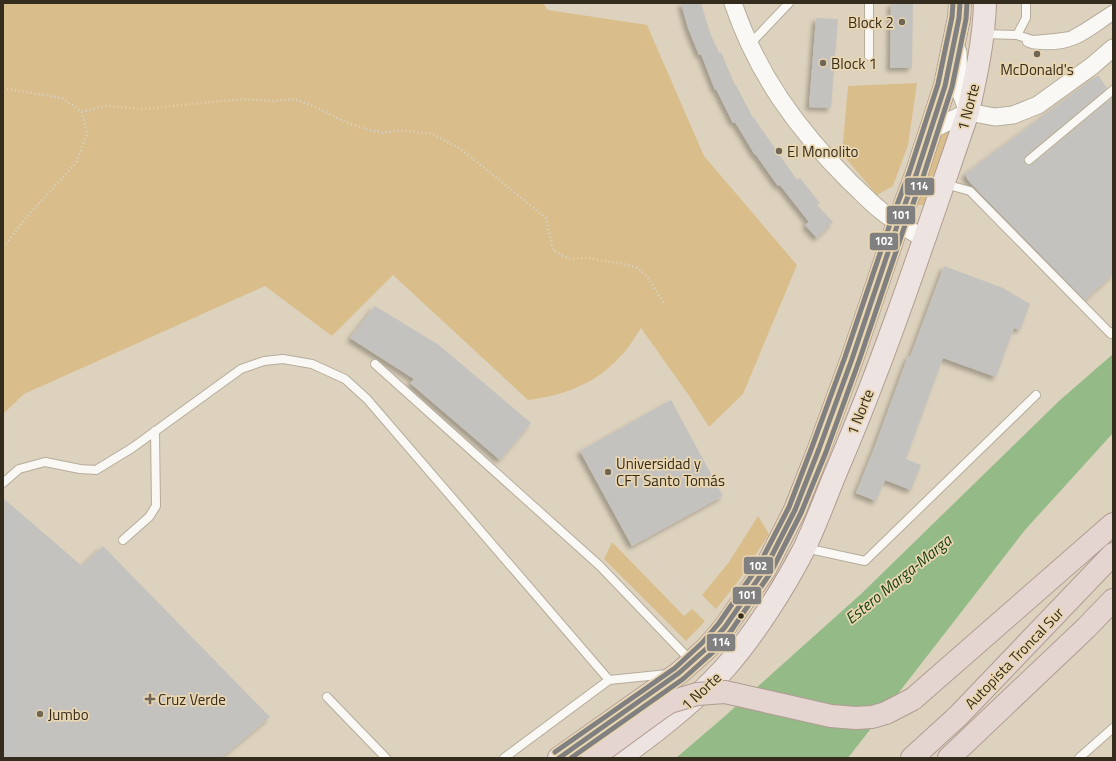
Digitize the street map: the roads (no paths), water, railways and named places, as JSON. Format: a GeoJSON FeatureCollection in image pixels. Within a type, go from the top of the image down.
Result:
{"type":"FeatureCollection","features":[{"type":"Feature","properties":{"kind":"highway"},"geometry":{"type":"LineString","coordinates":[[592,758],[670,702],[696,694],[725,692],[831,716],[856,718],[886,713],[913,699],[1113,524]]}},
{"type":"Feature","properties":{"kind":"highway","name":"Autopista Troncal Sur"},"geometry":{"type":"LineString","coordinates":[[912,758],[958,716],[1113,554]]}},
{"type":"Feature","properties":{"kind":"highway","name":"Autopista Troncal Sur"},"geometry":{"type":"LineString","coordinates":[[949,758],[1086,628],[1113,600]]}},
{"type":"Feature","properties":{"kind":"main road","name":"1 Norte"},"geometry":{"type":"LineString","coordinates":[[619,758],[643,741],[697,696],[726,666],[760,622],[787,579],[804,548],[857,421],[891,334],[944,184],[968,112],[976,77],[986,3]]}},
{"type":"Feature","properties":{"kind":"main road","name":"1 Norte"},"geometry":{"type":"LineString","coordinates":[[559,758],[685,668],[707,648],[720,633],[765,569],[795,510],[852,359],[945,86],[960,11]]}},
{"type":"Feature","properties":{"kind":"street"},"geometry":{"type":"LineString","coordinates":[[733,3],[757,61],[784,106],[825,156],[878,209],[898,224],[925,239]]}},
{"type":"Feature","properties":{"kind":"street"},"geometry":{"type":"LineString","coordinates":[[960,11],[958,66],[959,88],[968,112]]}},
{"type":"Feature","properties":{"kind":"street"},"geometry":{"type":"LineString","coordinates":[[931,130],[968,112],[995,117],[1013,115],[1038,105],[1092,66],[1113,48]]}},
{"type":"Feature","properties":{"kind":"lane"},"geometry":{"type":"LineString","coordinates":[[750,44],[789,3]]}},
{"type":"Feature","properties":{"kind":"lane"},"geometry":{"type":"LineString","coordinates":[[869,3],[869,56]]}},
{"type":"Feature","properties":{"kind":"lane"},"geometry":{"type":"LineString","coordinates":[[1017,35],[1026,18],[1026,3]]}},
{"type":"Feature","properties":{"kind":"lane"},"geometry":{"type":"LineString","coordinates":[[982,34],[1017,35],[1033,40],[1070,36],[1113,8]]}},
{"type":"Feature","properties":{"kind":"lane"},"geometry":{"type":"LineString","coordinates":[[1017,35],[1032,45],[1056,46],[1075,41],[1113,16]]}},
{"type":"Feature","properties":{"kind":"lane"},"geometry":{"type":"LineString","coordinates":[[1029,160],[1113,90]]}},
{"type":"Feature","properties":{"kind":"lane"},"geometry":{"type":"LineString","coordinates":[[944,184],[970,191],[1111,334],[1113,332]]}},
{"type":"Feature","properties":{"kind":"lane"},"geometry":{"type":"LineString","coordinates":[[3,483],[19,469],[45,462],[80,470],[96,470],[132,448],[241,369],[264,361],[283,359],[312,364],[345,379],[367,399],[609,680]]}},
{"type":"Feature","properties":{"kind":"lane"},"geometry":{"type":"LineString","coordinates":[[375,364],[600,566],[685,668]]}},
{"type":"Feature","properties":{"kind":"lane"},"geometry":{"type":"LineString","coordinates":[[804,548],[865,561],[1036,395]]}},
{"type":"Feature","properties":{"kind":"lane"},"geometry":{"type":"LineString","coordinates":[[123,540],[149,517],[156,506],[155,431]]}},
{"type":"Feature","properties":{"kind":"lane"},"geometry":{"type":"LineString","coordinates":[[504,758],[609,680],[685,668]]}},
{"type":"Feature","properties":{"kind":"lane"},"geometry":{"type":"LineString","coordinates":[[327,697],[386,758]]}},
{"type":"Feature","properties":{"kind":"lane"},"geometry":{"type":"LineString","coordinates":[[1079,758],[1113,728]]}},
{"type":"Feature","properties":{"kind":"water","name":"Estero Marga-Marga"},"geometry":{"type":"Polygon","coordinates":[[[1113,354],[1113,433],[1025,530],[848,758],[676,758],[861,594],[1059,401],[1113,354]]]}},
{"type":"Feature","properties":{"kind":"place","name":"Block 2"},"geometry":{"type":"Point","coordinates":[902,22]}},
{"type":"Feature","properties":{"kind":"place","name":"McDonald's"},"geometry":{"type":"Point","coordinates":[1037,54]}},
{"type":"Feature","properties":{"kind":"place","name":"Block 1"},"geometry":{"type":"Point","coordinates":[823,63]}},
{"type":"Feature","properties":{"kind":"place","name":"El Monolito"},"geometry":{"type":"Point","coordinates":[779,151]}},
{"type":"Feature","properties":{"kind":"place","name":"Universidad y CFT Santo Tomás"},"geometry":{"type":"Point","coordinates":[608,472]}},
{"type":"Feature","properties":{"kind":"place","name":"Cruz Verde"},"geometry":{"type":"Point","coordinates":[150,699]}},
{"type":"Feature","properties":{"kind":"place","name":"Jumbo"},"geometry":{"type":"Point","coordinates":[40,714]}}]}
